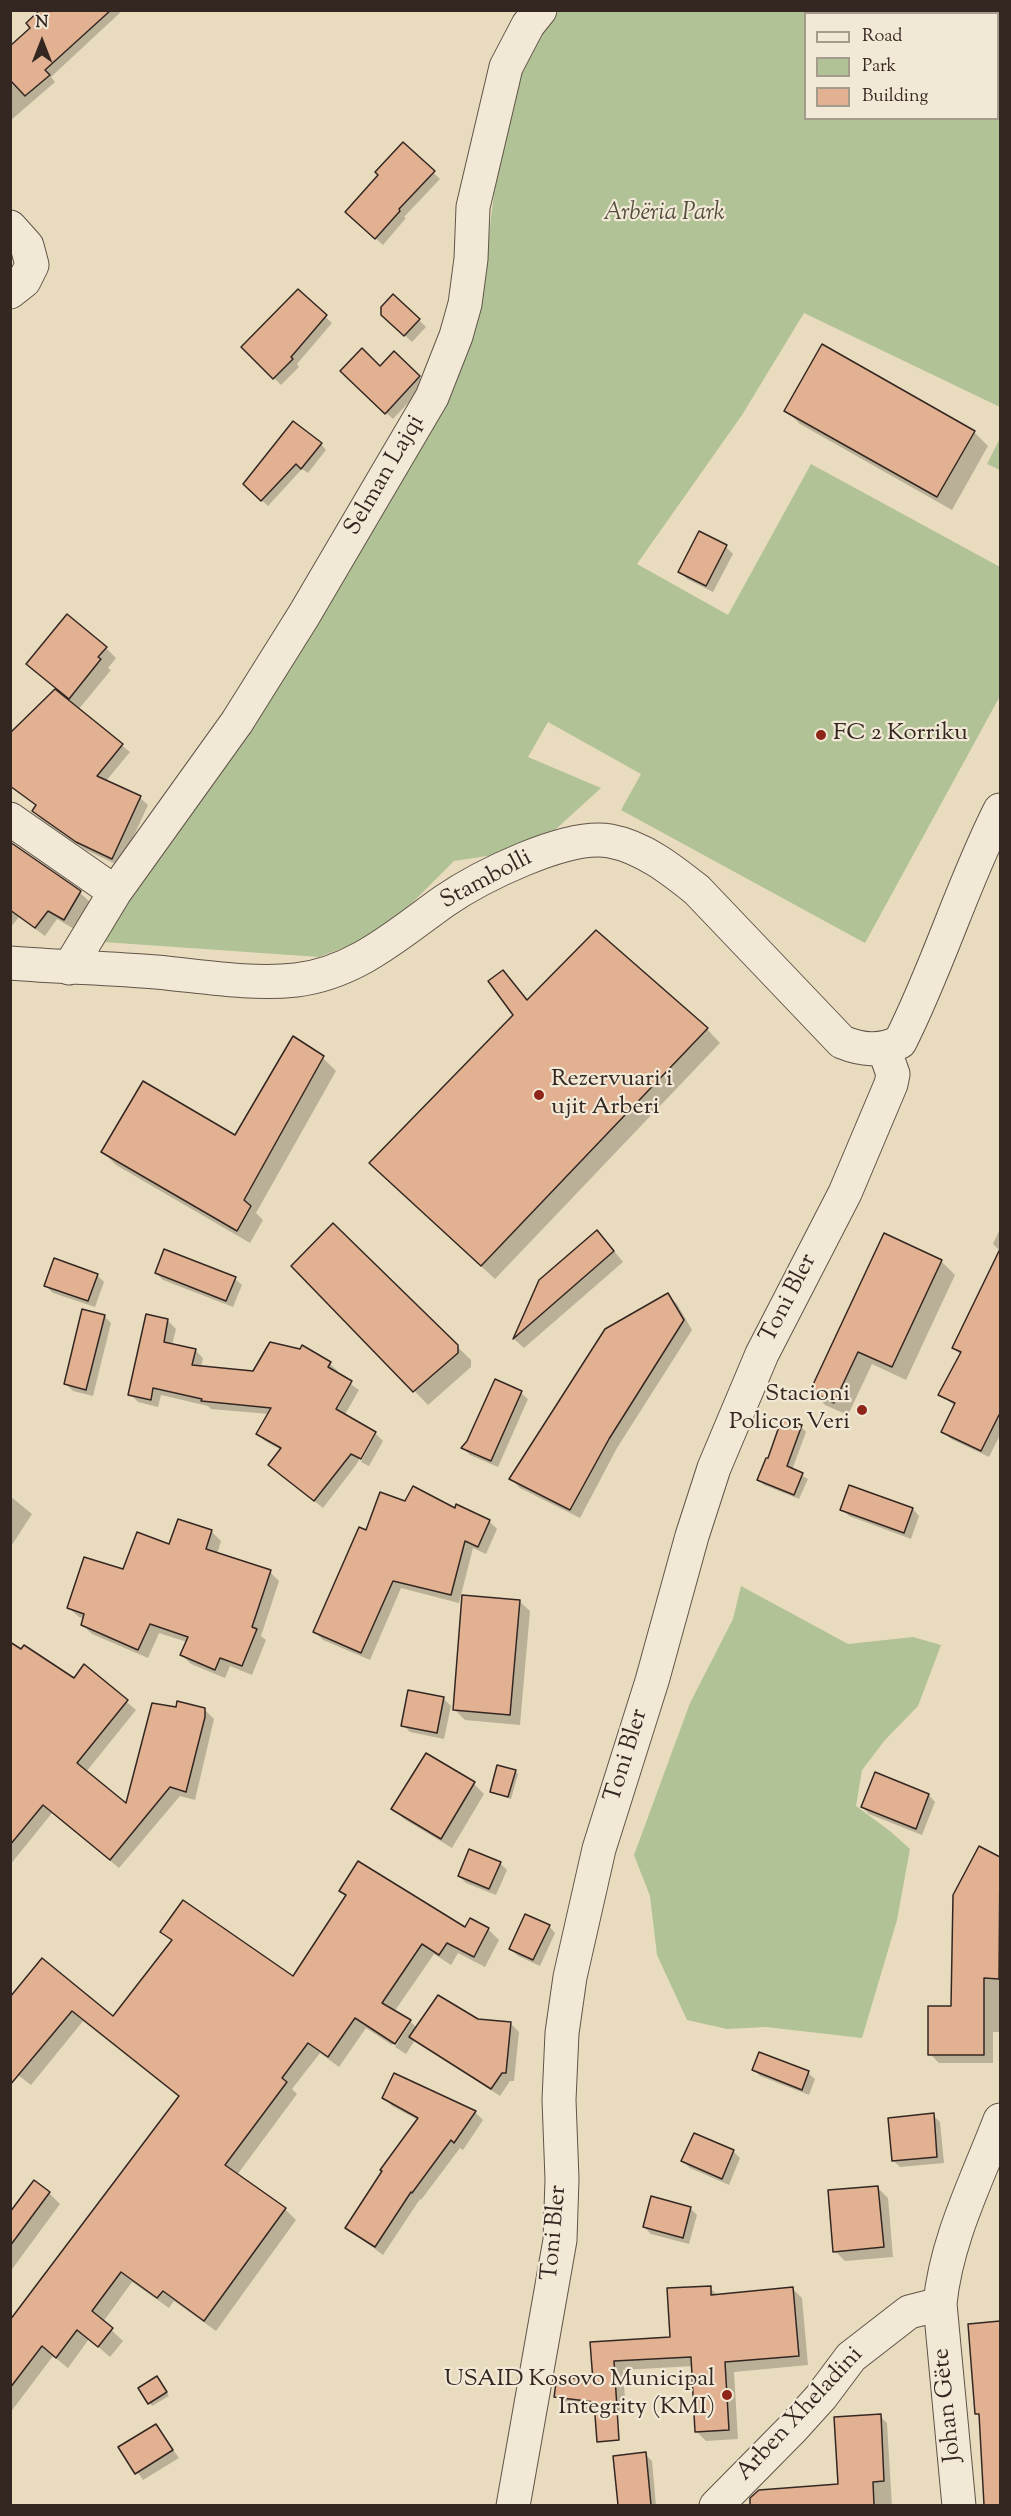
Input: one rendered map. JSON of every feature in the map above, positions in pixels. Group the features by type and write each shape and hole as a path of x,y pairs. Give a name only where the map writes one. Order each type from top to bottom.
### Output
{"street":[{"name":"Selman Lajqi","path":"69,968 115,892 237,722 304,615 432,397 456,336 465,304 471,259 473,207 506,67 528,25 540,10"},
{"path":"10,291 24,281 32,265 19,237"},
{"path":"892,1045 923,997 968,882 1000,810"},
{"path":"10,819 115,892"},
{"name":"Stambolli","path":"10,963 253,980 297,980 357,963 445,901 517,862 567,844 590,839 612,842 629,848 654,859 678,874 842,1042 864,1049 892,1045"},
{"name":"Toni Bler","path":"513,2505 560,2240 562,2179 559,2100 562,2033 570,1977 599,1849 714,1468 762,1354 845,1192 891,1084 892,1045"},
{"path":"940,2304 943,2275 952,2243 1000,2120"},
{"name":"Arben Xheladini","path":"716,2505 806,2413 851,2357 909,2312 940,2304"},
{"name":"Johan Gëte","path":"940,2304 959,2505"}],"green space":[{"name":"Arbëria Park","path":"559,11 1000,11 1000,407 804,313 742,415 637,564 728,615 811,464 1000,567 1000,696 865,943 621,810 641,774 548,722 528,757 601,788 534,849 454,861 382,933 319,957 103,942 482,292 499,153 527,52"},
{"path":"1000,438 1000,470 987,464"},
{"path":"741,1586 848,1644 913,1637 941,1645 918,1706 885,1740 862,1770 856,1806 910,1849 897,1920 862,2038 766,2027 727,2029 687,2020 657,1955 650,1896 634,1855 690,1703 733,1619"}],"building":[{"path":"40,10 111,10 45,70 50,75 25,96 10,80 10,46 30,28 26,23"},
{"path":"403,142 435,171 399,209 400,211 375,239 345,212 378,175 375,172"},
{"path":"298,289 327,315 291,357 293,359 273,379 241,347"},
{"path":"393,294 420,319 404,336 381,315 381,307"},
{"path":"822,344 975,431 937,497 784,411"},
{"path":"362,348 380,366 394,351 420,376 385,414 340,371"},
{"path":"293,421 322,443 301,469 296,464 261,501 243,484"},
{"path":"699,531 727,545 706,586 678,572"},
{"path":"67,614 107,647 98,657 101,659 69,699 26,664"},
{"path":"55,689 123,744 97,776 141,796 112,859 76,842 32,811 36,805 10,786 10,733"},
{"path":"10,842 81,891 64,920 48,911 35,928 10,910"},
{"name":"Rezervuari i ujit Arberi","path":"596,930 708,1028 481,1266 369,1163 513,1015 488,981 503,970 527,1000"},
{"path":"293,1036 324,1056 244,1200 251,1206 237,1231 101,1152 143,1081 235,1135"},
{"path":"333,1223 458,1345 458,1353 413,1392 291,1266"},
{"path":"597,1230 614,1251 513,1339 539,1280"},
{"path":"884,1233 942,1260 892,1367 858,1352 834,1403 810,1391"},
{"path":"164,1249 236,1277 226,1301 155,1273"},
{"path":"1000,1249 1000,1413 981,1451 941,1432 955,1403 938,1395 961,1352 952,1348"},
{"path":"54,1258 98,1274 88,1301 44,1286"},
{"path":"668,1293 684,1320 609,1439 570,1510 509,1479 605,1329"},
{"path":"82,1309 105,1315 86,1390 64,1384"},
{"path":"146,1314 168,1319 164,1342 196,1349 192,1365 253,1371 270,1342 300,1349 302,1345 331,1362 328,1367 352,1381 336,1409 376,1432 361,1459 351,1454 314,1501 268,1465 281,1448 256,1434 271,1408 201,1401 202,1399 153,1388 151,1400 128,1395"},
{"path":"495,1379 522,1391 491,1461 461,1448 467,1441"},
{"path":"782,1418 802,1425 787,1466 803,1473 794,1495 757,1480 768,1458"},
{"path":"849,1485 913,1508 904,1533 840,1510"},
{"path":"413,1486 455,1508 456,1504 490,1520 478,1547 465,1541 451,1595 393,1581 361,1653 313,1632 359,1527 366,1530 380,1492 405,1501"},
{"path":"178,1519 212,1530 206,1549 271,1570 252,1627 257,1629 242,1666 220,1658 215,1670 180,1655 188,1637 150,1624 138,1650 81,1625 84,1614 67,1608 84,1557 123,1569 137,1532 169,1544"},
{"path":"462,1595 520,1600 510,1715 453,1710"},
{"path":"10,1642 21,1649 24,1645 74,1678 84,1664 128,1700 77,1763 126,1803 152,1703 176,1707 177,1701 205,1708 205,1717 186,1792 170,1787 110,1860 43,1805 10,1845"},
{"path":"408,1690 444,1697 437,1733 401,1726"},
{"path":"426,1753 475,1782 441,1839 391,1809"},
{"path":"497,1765 516,1770 508,1797 490,1792"},
{"path":"875,1772 929,1794 916,1829 861,1807"},
{"path":"979,1846 1000,1857 999,1979 984,1978 984,2055 928,2055 928,2006 951,2006 953,1895"},
{"path":"469,1849 501,1862 489,1889 458,1876"},
{"path":"358,1861 465,1927 470,1918 489,1928 474,1957 447,1943 439,1955 422,1944 382,2003 411,2020 395,2044 355,2018 328,2057 308,2043 282,2078 287,2082 225,2165 286,2208 204,2321 163,2291 157,2298 121,2272 92,2311 113,2328 98,2347 77,2330 56,2358 42,2346 10,2388 10,2320 179,2096 72,2011 10,2085 10,1997 42,1958 113,2016 172,1940 160,1932 183,1900 293,1976 346,1895 339,1891"},
{"path":"525,1914 550,1925 533,1960 509,1949"},
{"path":"438,1995 478,2019 511,2022 506,2073 502,2073 491,2089 409,2037"},
{"path":"759,2052 809,2071 802,2090 752,2070"},
{"path":"394,2073 476,2111 454,2143 451,2140 411,2192 375,2247 345,2228 382,2171 380,2170 418,2118 382,2098"},
{"path":"934,2113 937,2157 892,2161 888,2118"},
{"path":"694,2133 734,2150 722,2179 681,2161"},
{"path":"34,2180 50,2192 10,2246 10,2212"},
{"path":"878,2186 884,2247 833,2252 828,2190"},
{"path":"651,2196 691,2207 683,2238 643,2227"},
{"path":"711,2286 711,2295 793,2287 799,2356 725,2362 729,2430 695,2432 691,2357 614,2361 619,2440 597,2442 594,2402 554,2397 557,2376 593,2381 590,2342 670,2337 667,2288"},
{"path":"1000,2321 1000,2505 984,2505 979,2414 975,2414 968,2324"},
{"path":"157,2376 167,2392 148,2404 138,2388"},
{"path":"881,2414 884,2481 873,2482 874,2505 750,2505 750,2498 759,2490 838,2484 834,2417"},
{"path":"156,2424 173,2450 135,2474 118,2447"},
{"path":"646,2452 651,2505 618,2505 613,2456"}],"place":[{"name":"FC 2 Korriku","path":"821,735"},
{"name":"Rezervuari i ujit Arberi","path":"539,1095"},
{"name":"Stacioni Policor Veri","path":"862,1410"},
{"name":"USAID Kosovo Municipal Integrity (KMI)","path":"727,2395"}]}
